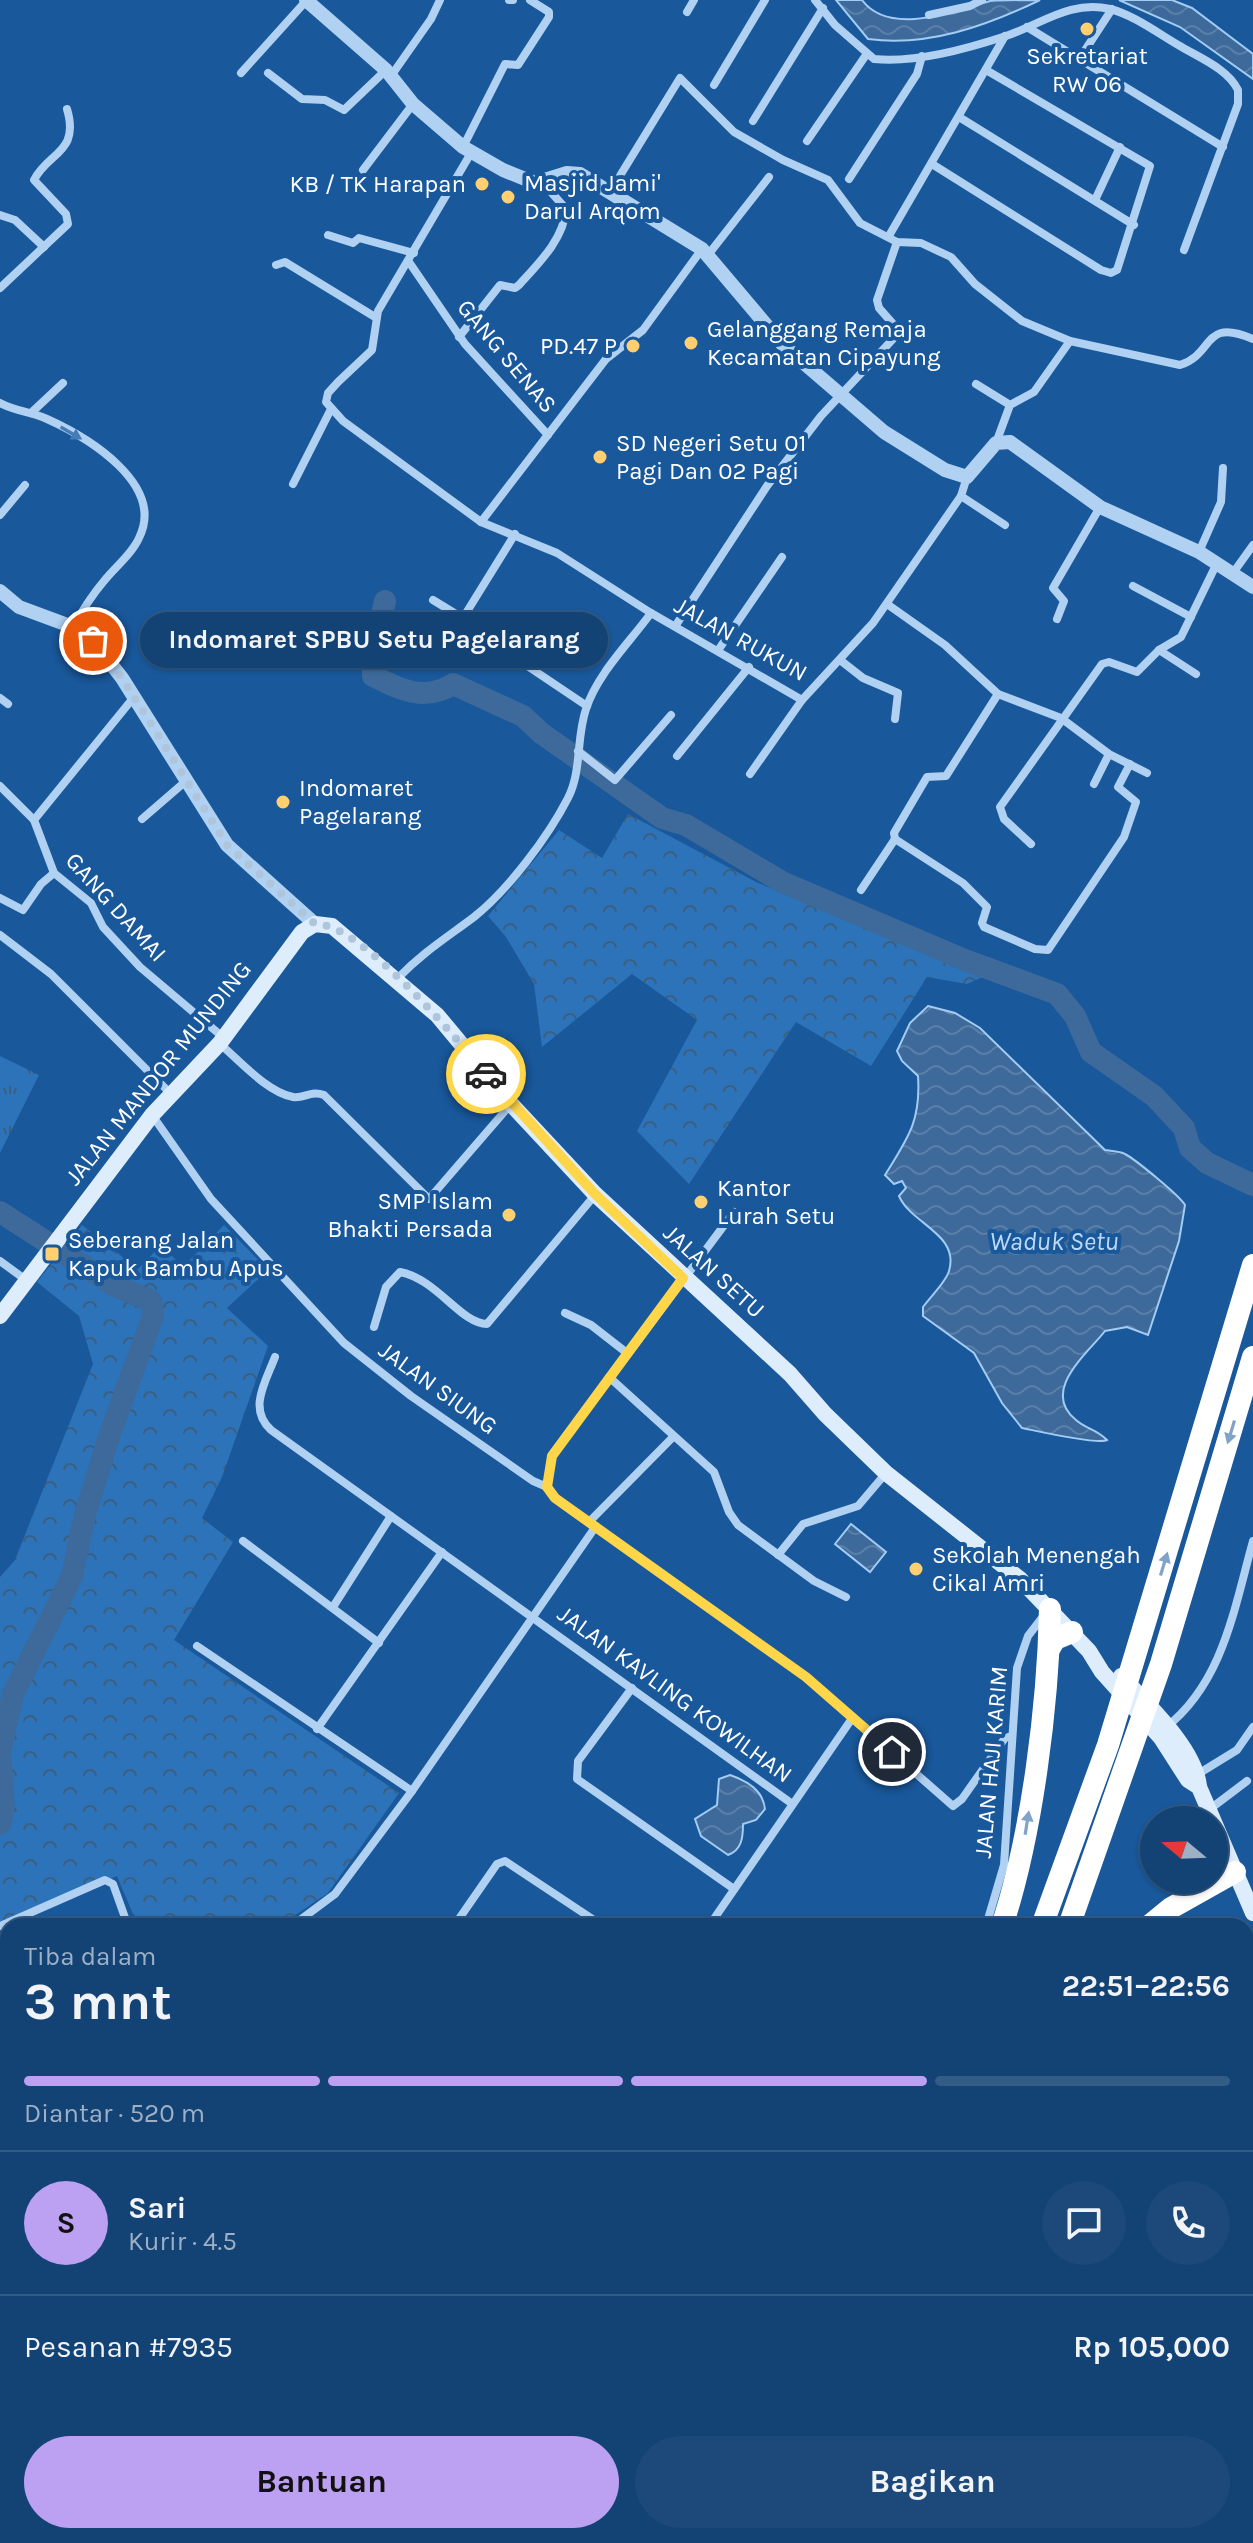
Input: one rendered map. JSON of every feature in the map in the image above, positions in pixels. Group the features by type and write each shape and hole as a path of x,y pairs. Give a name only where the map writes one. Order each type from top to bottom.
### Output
{"highway":[{"path":"1045,1918 1108,1745 1253,1265"},
{"path":"1072,1918 1161,1664 1253,1357"},
{"path":"1004,1918 1022,1855 1049,1649 1049,1609"},
{"path":"1049,1649 1055,1639 1072,1632"},
{"path":"1159,1918 1235,1872"}],"main road":[{"name":"JALAN SETU","path":"315,924 332,926 398,978 437,1015 511,1104 595,1194 790,1374 825,1414 886,1473 998,1559 1089,1651 1110,1664 1198,1781 1209,1806"},
{"name":"JALAN MANDOR MUNDING","path":"0,1316 152,1115 222,1040 302,932 315,924"},
{"name":"JALAN SETU","path":"1228,1854 1251,1902"}],"street":[{"path":"241,73 306,0 388,73 413,104 467,150 526,181 543,183 574,172 705,252 784,346 896,441 945,470 967,477 996,443 1010,405 1034,392 1070,341"},
{"path":"293,484 331,409 326,402 328,393 372,350 375,317 414,253 467,150 505,64 518,65 549,17 549,12 530,0"},
{"path":"687,12 694,0"},
{"path":"714,85 765,0"},
{"path":"815,0 866,55 884,60 922,56 1005,36 1078,6 1112,9 1222,71 1235,83 1238,104 1184,250"},
{"path":"929,15 970,6 982,0"},
{"path":"268,73 302,99 323,100 344,110 388,73 441,1"},
{"path":"753,121 823,8"},
{"path":"1080,58 1112,9"},
{"path":"1027,27 1223,147"},
{"path":"890,234 1005,36"},
{"path":"807,141 866,55"},
{"path":"849,179 917,74 922,56"},
{"path":"932,164 1101,270 1111,273 1117,270 1134,225 1150,166 986,70"},
{"path":"610,192 678,79 746,140 828,180 860,223 897,242 921,243 951,257 975,284 1036,329 1070,341 1180,365 1190,361 1204,343 1219,332 1231,331 1253,339"},
{"path":"363,170 413,104"},
{"path":"0,288 63,230 69,219 34,180 66,144 70,134 67,109"},
{"path":"959,117 1134,225"},
{"path":"1095,200 1120,147"},
{"path":"481,522 606,359 643,330 769,177"},
{"path":"459,337 500,285 515,288 535,268 559,231 566,209 543,183"},
{"path":"0,215 15,220 44,247"},
{"path":"328,235 353,243 359,238 414,253"},
{"path":"676,625 767,486 841,393 895,335 894,325 879,308 877,300 897,242"},
{"path":"276,265 281,261 294,267 375,317"},
{"name":"GANG SENAS","path":"409,262 459,337 548,435"},
{"path":"31,413 63,383"},
{"path":"976,384 1010,405"},
{"path":"0,403 31,413 78,435 136,483 142,500 145,521 138,541 104,580 73,627"},
{"name":"JALAN RUKUN","path":"331,409 449,501 481,522 557,553 651,613 719,649 802,700 887,604 961,496 967,477"},
{"path":"996,443 1006,440 1015,445 1100,507 1199,552 1253,587"},
{"path":"1199,552 1221,502 1223,468"},
{"path":"0,515 25,485"},
{"path":"961,496 1005,525"},
{"path":"1057,619 1064,601 1053,588 1100,507"},
{"path":"463,618 515,534"},
{"path":"1233,573 1253,545"},
{"path":"719,649 782,557"},
{"path":"1031,844 1004,819 1000,807 1061,718 1104,663 1137,672 1159,650 1177,642 1217,562"},
{"path":"1133,586 1191,617"},
{"path":"0,591 19,607 73,627 93,641 134,697 227,845 315,924"},
{"path":"433,600 500,641"},
{"path":"887,604 945,645 998,694 1061,718 1109,754 1147,773"},
{"name":"JALAN RUKUN","path":"398,978 429,947 495,897 558,814 577,774 587,706 651,613"},
{"path":"1159,650 1196,674"},
{"path":"840,660 863,678 898,693 895,719"},
{"path":"520,661 587,706"},
{"path":"677,756 749,667"},
{"path":"861,890 895,839 895,829 927,777 946,776 998,694"},
{"path":"34,820 134,697"},
{"path":"750,774 802,700"},
{"path":"578,753 615,780 671,715"},
{"path":"1094,784 1109,754"},
{"path":"895,839 963,883 987,907 982,923 984,927 1046,951 1126,833 1136,804 1118,787 1130,764"},
{"path":"142,819 186,781"},
{"name":"GANG DAMAI","path":"0,786 34,820 54,873 94,906 103,927 140,967 281,1093 295,1097 311,1092 324,1095 429,1199 511,1104"},
{"path":"0,898 25,910 41,884 54,873"},
{"path":"0,935 51,974 171,1094"},
{"name":"JALAN SIUNG","path":"152,1115 211,1199 344,1343 411,1396 533,1481 547,1487 555,1498 806,1677 954,1806 1000,1744 1012,1736"},
{"path":"374,1327 386,1287 400,1272 421,1278 473,1322 487,1324 595,1194"},
{"path":"547,1487 552,1456 734,1212"},
{"path":"0,1261 26,1280"},
{"path":"565,1313 591,1325 627,1353"},
{"name":"JALAN KAVLING KOWILHAN","path":"275,1357 258,1405 261,1420 791,1803"},
{"path":"609,1377 714,1472 733,1519 778,1555 846,1597"},
{"path":"303,1918 335,1894 535,1617 593,1524 673,1437"},
{"path":"778,1555 803,1524 858,1506 886,1473"},
{"path":"333,1607 391,1516"},
{"path":"243,1541 379,1643"},
{"path":"1162,1730 1198,1697 1213,1670 1253,1541"},
{"path":"317,1729 442,1552"},
{"name":"JALAN HAJI KARIM","path":"988,1918 1004,1865 1021,1652 1028,1636 1049,1609"},
{"path":"197,1646 412,1791"},
{"path":"632,1688 578,1761 577,1779 734,1889"},
{"path":"714,1918 853,1717"},
{"path":"1198,1781 1237,1750 1253,1727"},
{"path":"1214,1806 1247,1781"},
{"path":"460,1918 497,1864 505,1861 591,1918"},
{"path":"20,1918 110,1881 125,1918"}],"green space":[{"path":"628,814 756,882 983,977 967,984 927,977 871,1066 796,1022 689,1184 637,1131 697,1020 632,974 542,1047 534,984 506,937 488,916 559,830 602,858"},
{"path":"0,1056 39,1075 0,1153"},
{"path":"82,1225 138,1269 161,1245 183,1267 224,1225 268,1270 227,1308 268,1346 222,1477 202,1518 233,1542 174,1640 399,1793 328,1893 291,1918 135,1918 117,1876 21,1918 0,1918 0,1577 15,1560 93,1364 79,1316 37,1282"}],"water":[{"path":"836,0 862,0 874,11 905,19 941,15 990,1 1040,0 978,26 935,37 890,41 868,39"},
{"path":"1119,0 1172,0 1192,8 1253,54 1253,79 1180,27"},
{"name":"Waduk Setu","path":"928,1006 955,1013 980,1028 1105,1150 1120,1152 1130,1158 1185,1205 1179,1241 1148,1335 1127,1327 1105,1331 1078,1362 1065,1385 1063,1397 1066,1409 1076,1420 1107,1440 1080,1439 1022,1428 1002,1403 974,1353 923,1316 923,1307 947,1275 951,1258 941,1238 905,1206 899,1196 906,1188 902,1181 894,1184 885,1175 906,1139 917,1105 918,1076 902,1061 897,1051 910,1023"},
{"path":"851,1524 886,1552 870,1572 835,1544"},
{"path":"730,1775 753,1787 764,1802 765,1809 756,1820 743,1824 739,1846 728,1855 701,1836 695,1819 717,1805 719,1779"}],"waterway":[{"path":"385,601 373,653 373,676 413,692 433,692 453,684 523,716 541,733 662,818 686,825 782,882 965,960 1057,994 1075,1016 1091,1052 1154,1096 1184,1128 1190,1148 1207,1163 1253,1185"},
{"path":"0,1212 115,1286 151,1301 153,1316 85,1514 72,1576 13,1694 0,1752 4,1808 0,1824"}],"way so far":[{"path":"93,641 122,678 221,837 237,857 315,924 332,926 398,978 437,1015 486,1074"}],"place":[{"name":"Sekretariat RW 06","path":"1087,29"},
{"name":"KB / TK Harapan","path":"482,184"},
{"name":"Masjid Jami' Darul Arqom","path":"508,197"},
{"name":"Gelanggang Remaja Kecamatan Cipayung","path":"691,343"},
{"name":"PD.47 P","path":"633,346"},
{"name":"SD Negeri Setu 01 Pagi Dan 02 Pagi","path":"600,457"},
{"name":"Indomaret SPBU Setu Pagelarang","path":"93,641"},
{"name":"Indomaret Pagelarang","path":"283,802"},
{"name":"Kantor Lurah Setu","path":"701,1202"},
{"name":"SMP Islam Bhakti Persada","path":"509,1215"},
{"name":"Seberang Jalan Kapuk Bambu Apus","path":"52,1254"},
{"name":"Sekolah Menengah Cikal Amri","path":"916,1569"}],"route":[{"path":"486,1074 595,1194 683,1278 552,1456 547,1487 555,1498 806,1677 892,1752"}]}
